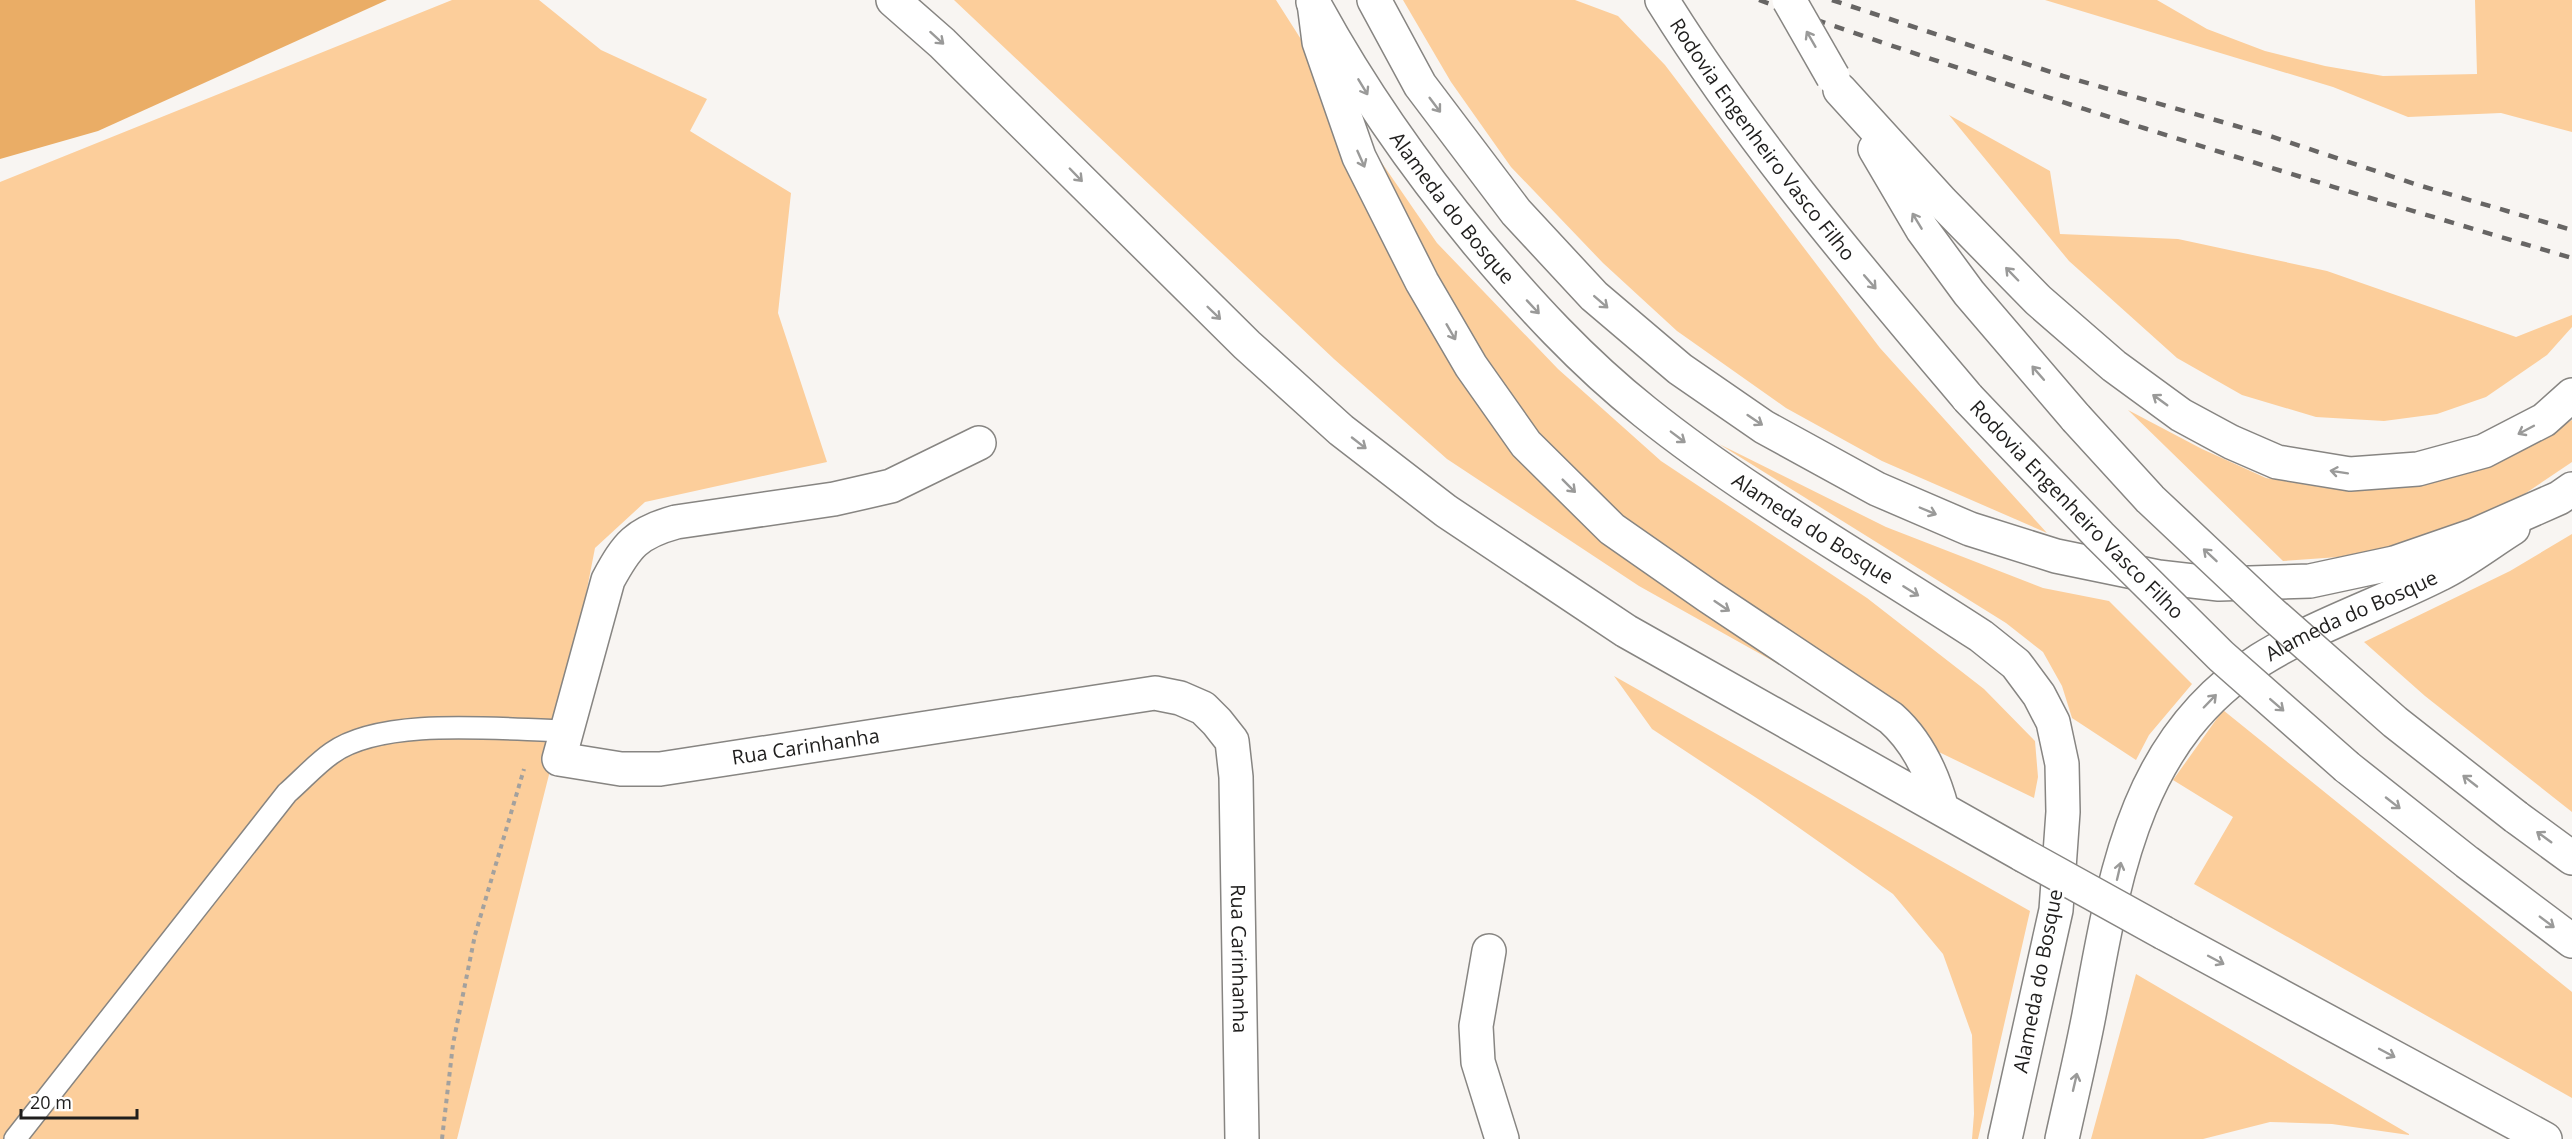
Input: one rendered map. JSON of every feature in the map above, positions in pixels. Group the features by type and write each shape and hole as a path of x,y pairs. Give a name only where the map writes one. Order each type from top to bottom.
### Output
{"main road":[{"path":"893,0 958,59 1143,245 1247,345 1341,430 1446,511 1626,631 2164,933 2545,1139"},
{"path":"1374,0 1427,94 1516,212 1594,296 1680,369 1764,427 1877,489 1970,529 2056,556 2158,576 2219,584 2310,581 2394,563 2475,535 2566,494"},
{"name":"Rodovia Engenheiro Vasco Filho","path":"1662,0 1694,52 1763,147 1846,254 1968,398 2092,528 2221,656 2347,766 2467,862 2572,941"},
{"path":"1789,0 1922,229 1969,293 2076,418 2150,499 2268,610 2395,722 2572,858"},
{"path":"1313,2 1319,42 1359,157 1422,282 1460,347 1526,444 1612,529 1891,718 1905,730 1934,780 1942,809"},
{"name":"Alameda do Bosque","path":"1313,2 1378,111 1431,186 1511,284 1571,347 1644,411 1741,484 1981,636 2016,664 2039,695 2053,722 2062,764 2063,812 2056,910 2005,1139"},
{"path":"1837,84 1942,202 2038,300 2114,366 2181,415 2231,442 2277,462 2350,474 2418,469 2484,452 2544,420 2572,395"},
{"name":"Rua Carinhanha","path":"979,443 891,486 834,499 676,522 652,529 633,542 608,580 551,731 559,759 621,769 660,769 1155,693 1180,698 1203,708 1232,741 1236,777 1242,1139"},
{"name":"Alameda do Bosque","path":"2062,1139 2123,855 2140,803 2161,760 2187,725 2213,697 2259,660 2442,573 2566,494"},
{"path":"1489,951 1476,1035 1478,1062 1502,1139"}],"lane":[{"path":"15,1139 287,793 332,752 374,734 417,729 551,731"}],"path":[{"path":"442,1139 453,1044 475,935 551,731"}],"shaded area":[{"path":"0,0 387,0 98,131 0,159"},
{"path":"452,0 539,0 601,50 707,99 690,131 791,193 778,313 827,462 645,502 595,548 557,743 457,1139 0,1139 0,182"},
{"path":"954,0 1276,0 1353,121 1437,243 1558,369 1661,461 1867,598 1984,689 2035,741 2038,777 2034,798 1914,740 1639,586 1447,459 1334,359"},
{"path":"1403,0 1575,0 1618,16 1665,65 1880,348 2047,533 1882,461 1786,408 1677,331 1603,263 1511,167 1451,82"},
{"path":"2045,0 2157,0 2207,29 2265,51 2325,66 2383,76 2477,74 2475,0 2572,0 2572,132 2501,113 2408,117 2333,87"},
{"path":"1949,115 2050,171 2060,234 2178,239 2327,271 2516,337 2572,315 2572,327 2547,355 2486,397 2437,414 2384,421 2316,417 2242,395 2177,358 2069,261"},
{"path":"2128,410 2202,449 2266,478 2327,488 2391,487 2518,452 2572,420 2572,462 2517,499 2451,527 2398,545 2339,557 2283,561"},
{"path":"1719,444 1886,527 2043,588 2109,601 2192,684 2149,735 2136,760 2072,718 2062,686 2043,652 2006,623"},
{"path":"2572,534 2572,812 2425,696 2364,642 2510,571"},
{"path":"1614,676 2030,911 1978,1139 1972,1139 1974,1114 1972,1035 1943,954 1893,894 1758,799 1652,729"},
{"path":"2223,710 2572,992 2572,1098 2194,884 2233,817 2173,780"},
{"path":"2136,974 2409,1135 2332,1124 2270,1122 2203,1139 2091,1139"}],"railway":[{"path":"1759,0 1961,69 2164,134 2572,258"},
{"path":"1832,0 2063,76 2264,134 2418,185 2572,230"}]}
